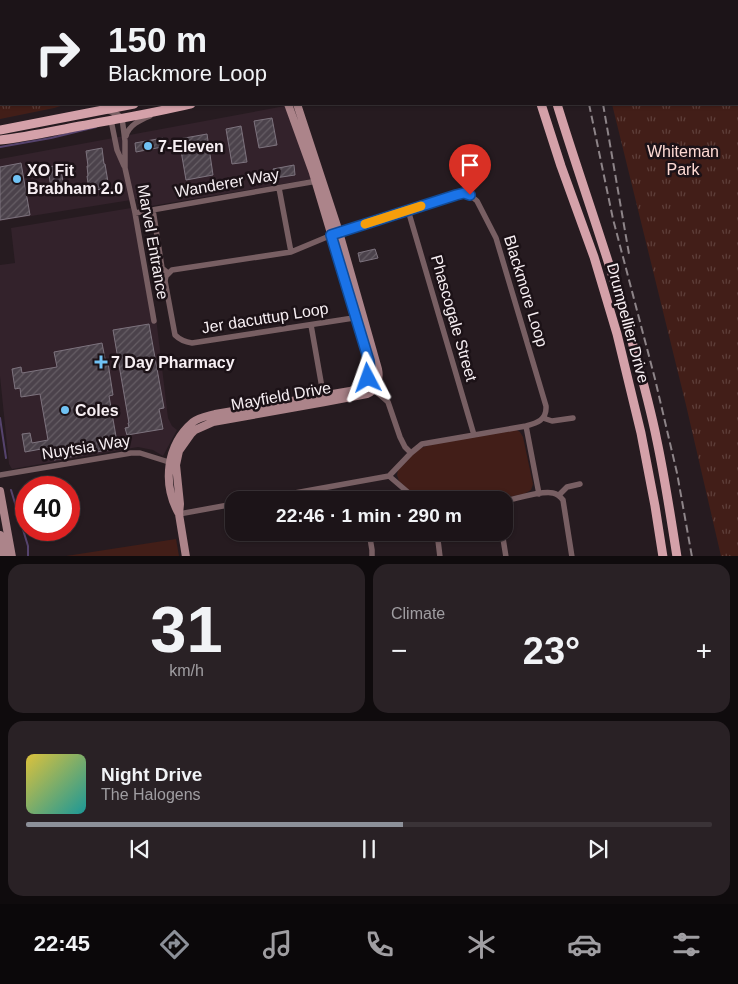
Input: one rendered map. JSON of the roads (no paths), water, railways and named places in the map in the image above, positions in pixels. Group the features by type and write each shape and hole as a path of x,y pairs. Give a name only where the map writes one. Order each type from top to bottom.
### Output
{"main road":[{"path":"0,130 129,105"},
{"path":"0,140 42,134 117,117 186,105"},
{"name":"Drumpellier Drive","path":"541,105 594,257 617,334 642,433 663,556"},
{"name":"Drumpellier Drive","path":"557,105 642,378 660,454 677,556"}],"street":[{"path":"98,111 111,112 117,117 133,105"},
{"path":"288,105 319,181"},
{"path":"298,105 359,317 370,371 365,382 388,402 400,437 405,447 411,453"},
{"path":"125,141 127,131 132,126 147,117 168,109"},
{"name":"Marvel Entrance","path":"117,117 125,141 125,168"},
{"name":"Marvel Entrance","path":"117,117 117,150 125,168 135,213 154,321"},
{"name":"Wanderer Way","path":"135,213 319,181"},
{"path":"279,188 291,252"},
{"name":"Blackmore Loop","path":"335,234 464,193 477,200 496,238 546,406 543,418"},
{"path":"153,210 162,268 168,273 172,270 291,252 335,234"},
{"name":"Phascogale Street","path":"408,210 474,435"},
{"name":"Jer dacuttup Loop","path":"168,273 165,281 174,335 185,342 192,343 359,317"},
{"path":"359,317 379,372 378,382 373,389"},
{"path":"310,325 324,399"},
{"name":"Mayfield Drive","path":"186,556 173,464 179,451 195,430 212,422 324,399 356,389 365,382"},
{"name":"Mayfield Drive","path":"324,399 358,396 371,392 373,389"},
{"path":"306,491 389,476 422,444 526,426 543,418 552,421 573,418"},
{"path":"526,426 539,494"},
{"name":"Nuytsia Way","path":"0,475 131,453 140,453 173,464"},
{"path":"389,476 406,491"},
{"path":"559,495 567,487 580,484"},
{"path":"0,491 12,556"},
{"path":"513,499 551,492 559,495 563,500 572,556"},
{"path":"179,514 225,506"},
{"path":"0,535 4,556"},
{"path":"370,541 372,556"},
{"path":"438,541 440,556"},
{"path":"504,541 506,556"}],"waterway":[{"path":"0,147 51,138 96,127"},
{"path":"0,418 6,458"},
{"path":"11,490 28,546 28,556"}],"railway":[{"path":"589,105 613,219 655,379 677,473 692,556"},
{"path":"603,105 629,254"}],"place":[{"name":"7-Eleven","path":"148,146"},
{"name":"XO Fit Brabham 2.0","path":"17,179"},
{"name":"7 Day Pharmacy","path":"101,362"},
{"name":"Coles","path":"65,410"}],"park label":[{"name":"Whiteman Park","path":"683,160"}]}
